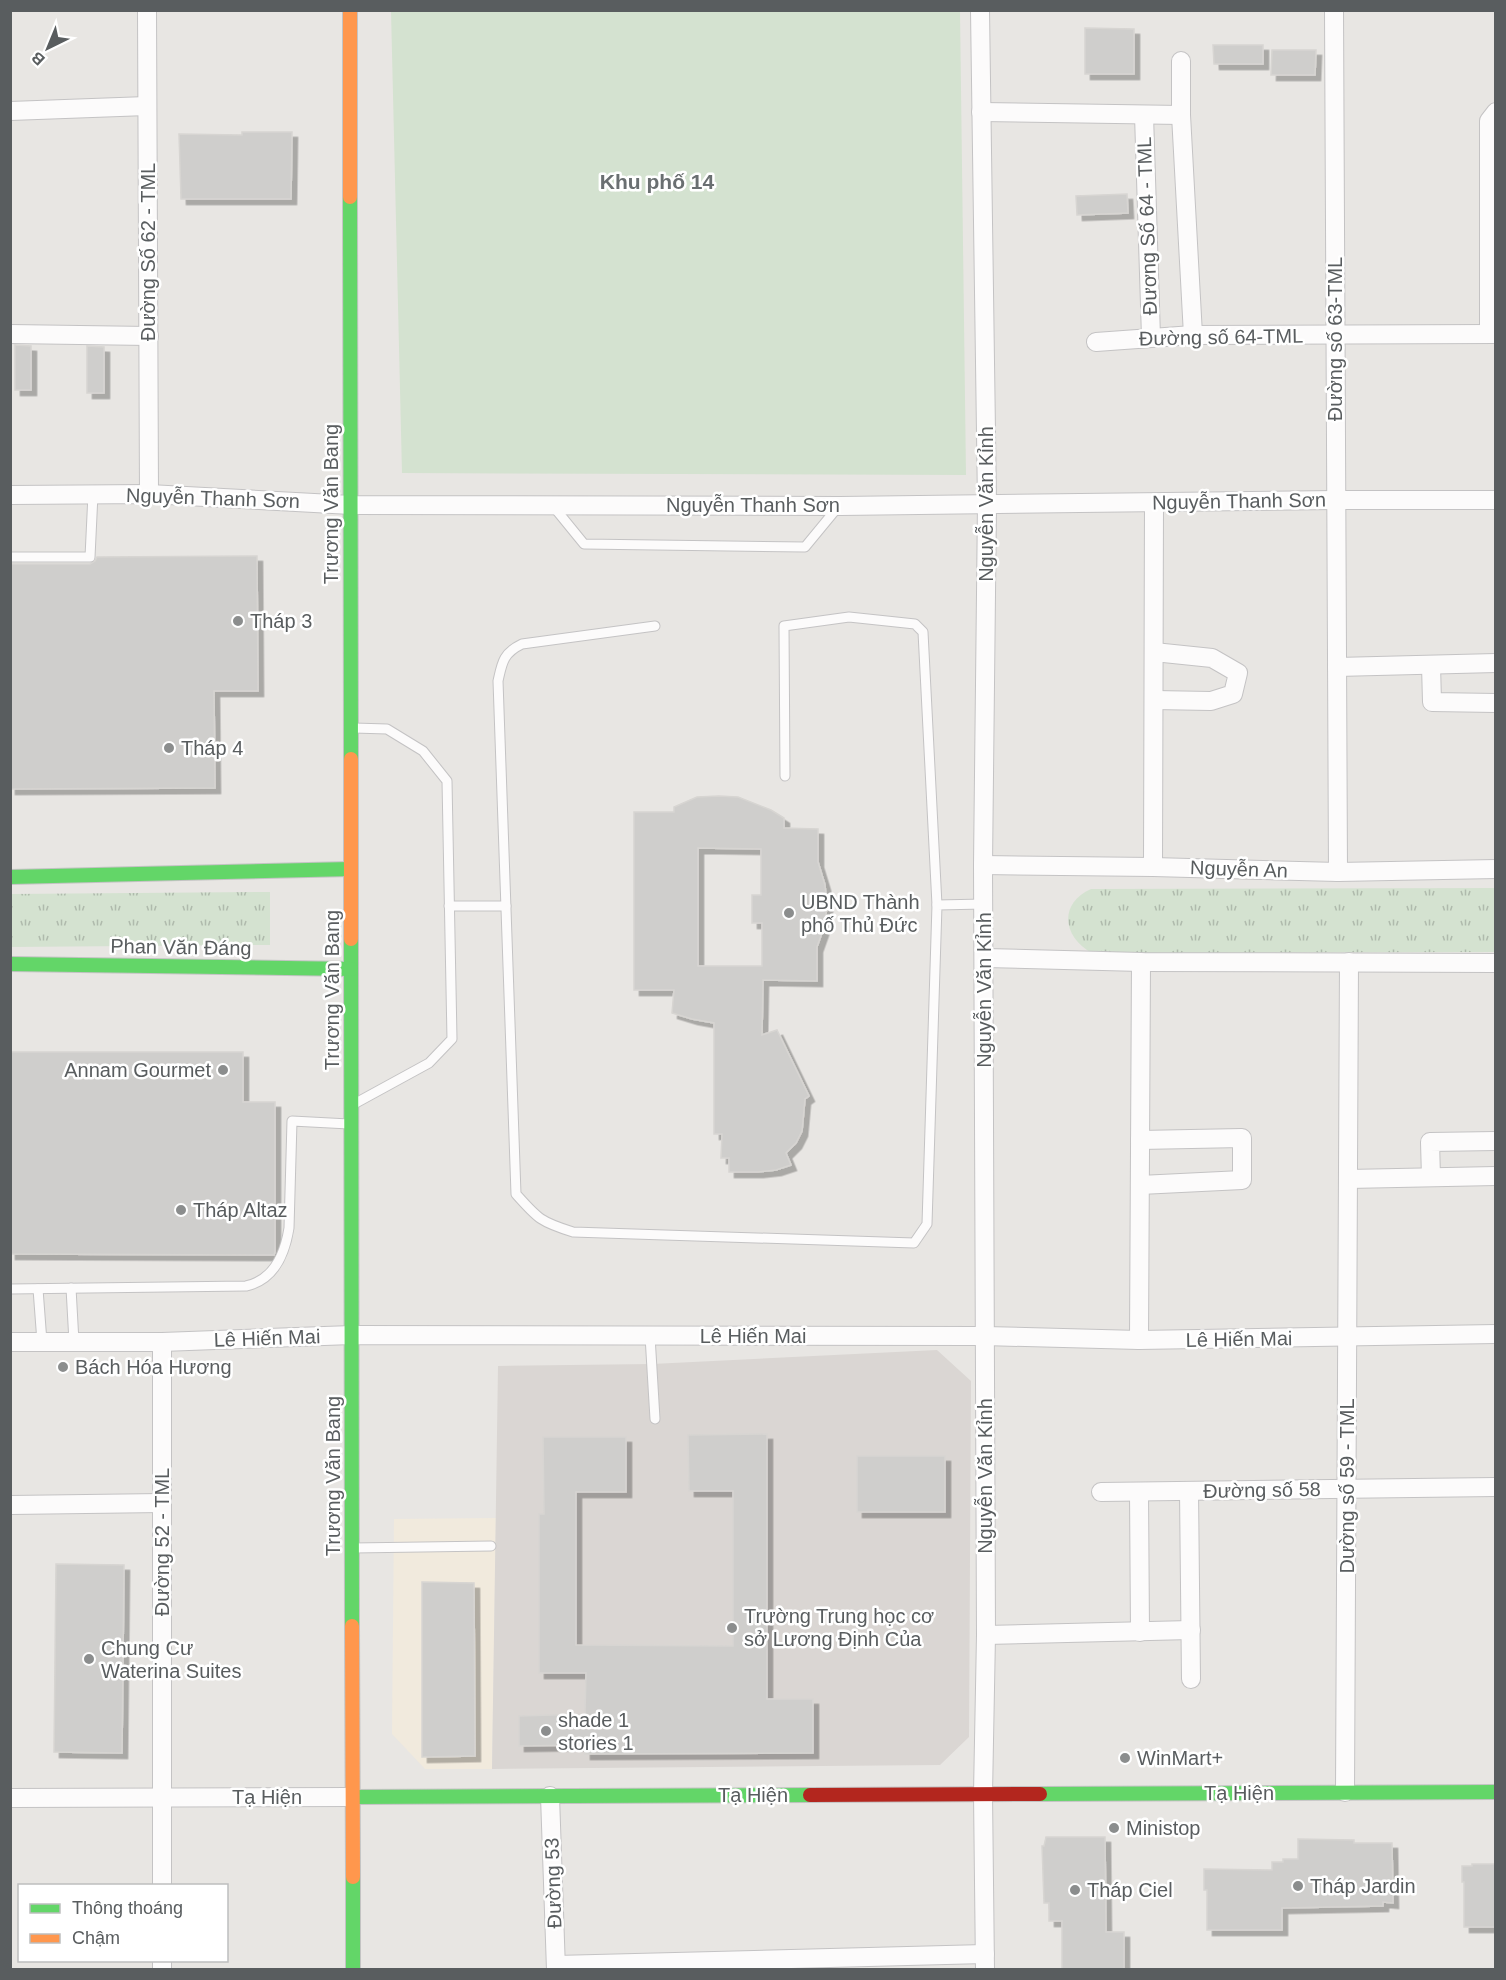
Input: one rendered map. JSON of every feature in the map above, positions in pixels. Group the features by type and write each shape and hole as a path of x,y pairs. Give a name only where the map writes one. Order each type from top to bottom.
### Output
{"street":[{"name":"Đường Số 62 - TML","path":"147,10 149,494"},
{"name":"Trương Văn Bang","path":"350,10 353,1970"},
{"name":"Nguyễn Văn Kỉnh","path":"980,10 987,503 983,865 985,958 986,1635 983,1794 985,1962"},
{"name":"Đường số 63-TML","path":"1334,10 1338,872"},
{"name":"Đương Số 64 - TML","path":"1181,61 1181,115 1193,335"},
{"path":"10,111 147,106"},
{"name":"Đương Số 64 - TML","path":"981,112 1181,115"},
{"name":"Đường số 64-TML","path":"1096,342 1193,335 1492,334 1489,121 1496,112"},
{"name":"Đương Số 64 - TML","path":"1144,115 1151,337"},
{"path":"10,334 149,336"},
{"name":"Nguyễn Thanh Sơn","path":"10,495 149,494 351,504 840,506 1496,500"},
{"path":"1153,867 1154,502"},
{"path":"1154,652 1212,658 1238,673 1233,693 1211,701 1154,700"},
{"path":"1337,667 1496,663"},
{"path":"1431,664 1432,702 1496,703"},
{"name":"Nguyễn An","path":"983,865 1338,872 1496,869"},
{"path":"10,877 351,869"},
{"path":"985,958 1141,962 1496,963"},
{"path":"1139,1340 1141,962"},
{"name":"Dường số 59 - TML","path":"1345,1792 1349,963"},
{"name":"Phan Văn Đáng","path":"10,964 351,969"},
{"path":"1140,1140 1242,1138 1242,1180 1140,1185"},
{"path":"1431,1178 1430,1142 1496,1141"},
{"path":"1348,1179 1496,1176"},
{"name":"Lê Hiến Mai","path":"10,1342 162,1342 352,1335 984,1336 1139,1340 1496,1334"},
{"name":"Đường 52 - TML","path":"162,1342 162,1884"},
{"name":"Đường số 58","path":"1101,1492 1496,1487"},
{"path":"1189,1491 1191,1679"},
{"path":"1139,1492 1140,1632"},
{"path":"10,1505 162,1503"},
{"path":"986,1635 1191,1630"},
{"name":"Tạ Hiện","path":"10,1798 1496,1792"},
{"name":"Đường 53","path":"550,1796 556,1967"},
{"path":"556,1967 985,1962"}],"lane":[{"path":"10,557 90,557 93,494"},
{"path":"552,505 584,544 805,547 840,506"},
{"path":"655,626 522,644 513,648 502,660 498,681 516,1194 546,1224 573,1232 914,1242 927,1224 937,905 923,632 915,624 849,617 784,626 785,776"},
{"path":"351,728 387,729 423,751 447,781 452,1039 429,1063 352,1105"},
{"path":"937,905 984,904"},
{"path":"449,906 506,906"},
{"path":"10,1289 257,1284 277,1264 286,1244 289,1228 292,1121 352,1124"},
{"path":"71,1288 74,1342"},
{"path":"38,1289 42,1342"},
{"path":"650,1336 656,1419"},
{"path":"352,1548 491,1546"}],"shaded area":[{"name":"Trường Trung học cơ sở Lương Định Của","path":"937,1350 971,1381 969,1737 940,1765 492,1769 498,1366 652,1364"},
{"path":"496,1518 492,1769 425,1769 392,1734 394,1519"}],"green space":[{"path":"391,11 960,11 966,475 402,473"},
{"path":"1495,888 1495,952 1092,953 1075,938 1068,921 1073,903 1080,895 1091,889"},
{"path":"270,892 270,945 11,947 11,894"}],"building":[{"path":"1085,28 1134,29 1134,74 1085,74"},
{"path":"1213,45 1263,45 1263,64 1214,64"},
{"path":"1272,50 1316,50 1315,75 1271,75"},
{"path":"242,132 292,132 291,199 181,199 179,134 242,135"},
{"path":"1127,194 1128,213 1077,215 1076,196"},
{"path":"15,345 31,346 31,390 15,390"},
{"path":"87,346 104,347 104,393 87,393"},
{"path":"257,556 258,691 214,691 215,788 10,789 10,564 90,564 97,557"},
{"name":"UBND Thành phố Thủ Đức","path":"697,797 738,797 771,810 784,818 784,828 818,829 818,862 825,885 827,908 817,947 817,981 763,980 762,1035 777,1030 809,1096 805,1099 802,1131 796,1143 786,1153 791,1165 776,1170 729,1172 729,1158 721,1158 722,1134 714,1134 714,1023 672,1013 674,990 634,990 634,812 674,812 674,807","holes":["698,848 761,849 761,895 752,895 752,923 762,923 762,966 698,966"]},
{"path":"10,1052 243,1052 243,1102 275,1102 274,1255 10,1254"},
{"path":"767,1434 767,1699 813,1699 813,1753 585,1754 585,1745 519,1746 519,1716 585,1714 586,1673 539,1673 539,1514 544,1514 543,1437 626,1437 626,1492 576,1492 576,1645 733,1646 733,1491 689,1491 688,1435"},
{"path":"857,1456 945,1456 945,1512 857,1512"},
{"name":"Chung Cư Waterina Suites","path":"56,1564 124,1565 122,1753 54,1752"},
{"path":"422,1582 474,1583 475,1756 422,1757"},
{"name":"Tháp Ciel","path":"1046,1837 1105,1837 1106,1932 1124,1932 1124,1970 1062,1970 1062,1921 1049,1921 1049,1903 1044,1903 1042,1846 1044,1846"},
{"name":"Tháp Jardin","path":"1298,1839 1392,1843 1393,1903 1383,1902 1383,1906 1282,1908 1282,1930 1207,1930 1207,1890 1204,1890 1204,1869 1272,1870 1272,1862 1298,1859"},
{"path":"1472,1864 1496,1864 1496,1927 1464,1927 1462,1866 1472,1866"}],"traffic: fast":[{"path":"350,197 351,759"},
{"path":"10,877 351,869"},
{"path":"351,939 352,1626"},
{"path":"10,964 351,969"},
{"path":"1040,1794 1496,1792"},
{"path":"353,1797 810,1795"},
{"path":"353,1877 353,1970"}],"traffic: slow":[{"path":"350,10 350,197"},
{"path":"351,759 351,939"},
{"path":"352,1626 353,1877"}],"traffic: jam":[{"path":"810,1795 1040,1794"}],"place":[{"name":"Tháp 3","path":"238,621"},
{"name":"Tháp 4","path":"169,748"},
{"name":"UBND Thành phố Thủ Đức","path":"789,913"},
{"name":"Annam Gourmet","path":"223,1070"},
{"name":"Tháp Altaz","path":"181,1210"},
{"name":"Bách Hóa Hương","path":"63,1367"},
{"name":"Trường Trung học cơ sở Lương Định Của","path":"732,1628"},
{"name":"Chung Cư Waterina Suites","path":"89,1659"},
{"name":"shade 1 stories 1","path":"546,1731"},
{"name":"WinMart+","path":"1125,1758"},
{"name":"Ministop","path":"1114,1828"},
{"name":"Tháp Jardin","path":"1298,1886"},
{"name":"Tháp Ciel","path":"1075,1890"}],"district":[{"name":"Khu phố 14","path":"657,182"}]}
